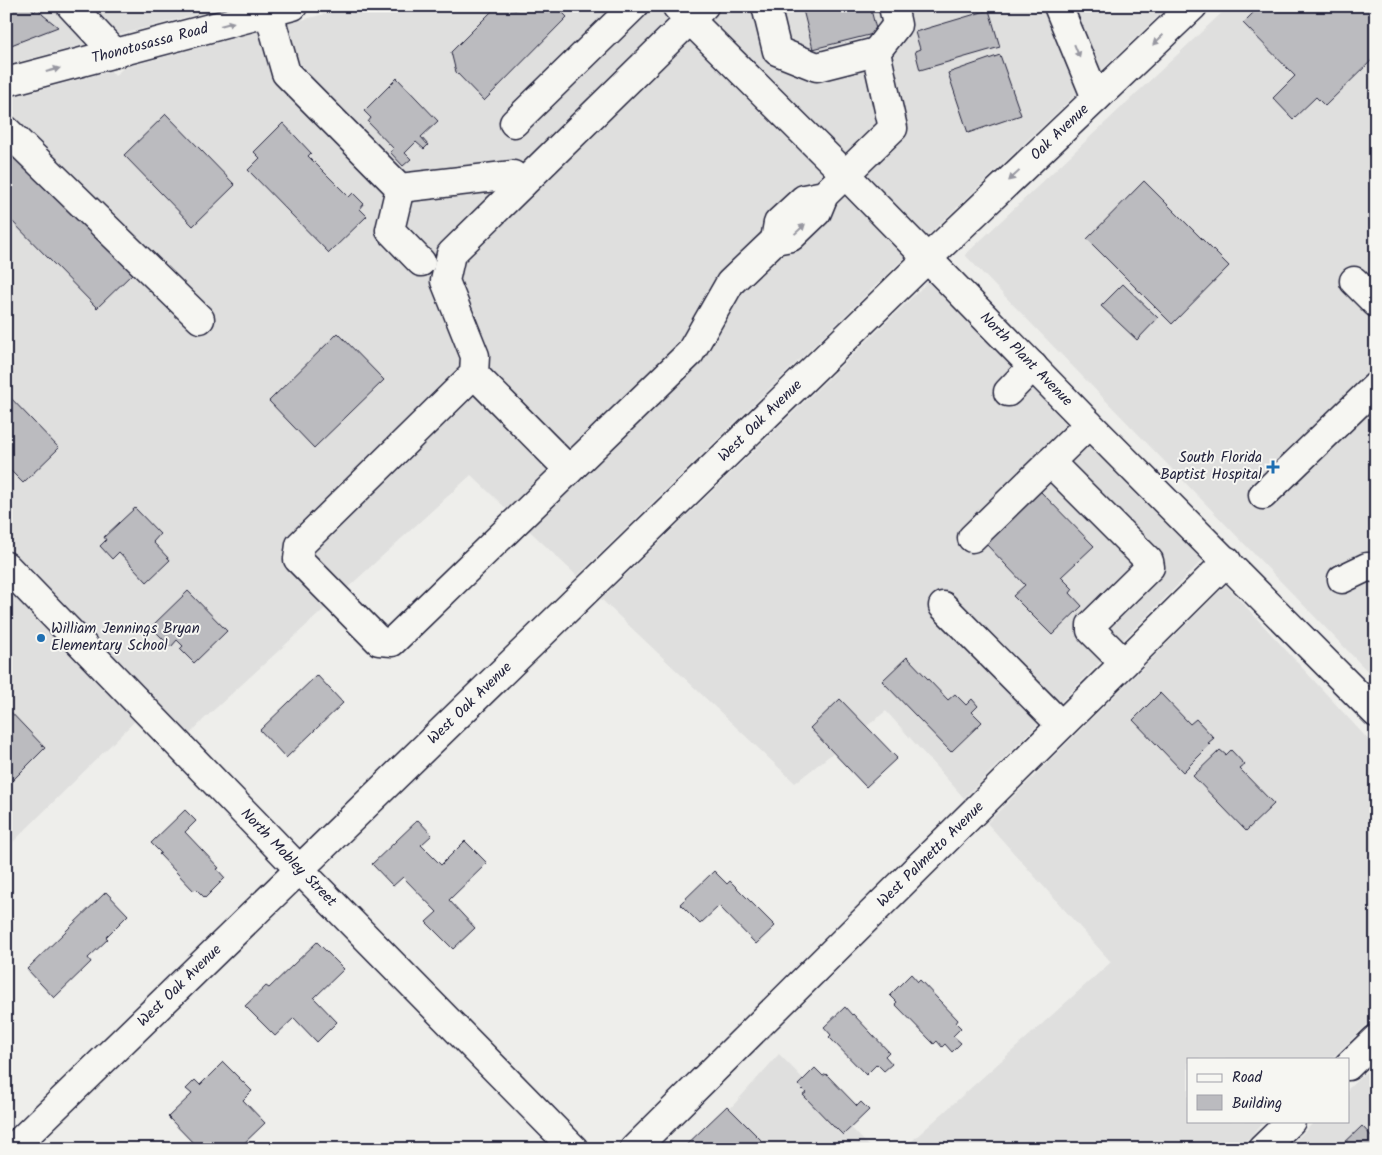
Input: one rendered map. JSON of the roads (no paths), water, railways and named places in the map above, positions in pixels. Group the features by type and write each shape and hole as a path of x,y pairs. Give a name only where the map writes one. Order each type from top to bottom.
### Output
{"street":[{"path":"71,6 115,53"},
{"path":"514,123 634,6"},
{"path":"766,6 776,51 817,67 876,52 897,25 893,6"},
{"path":"1058,6 1096,98"},
{"name":"Oak Avenue","path":"928,258 1193,6"},
{"path":"281,10 286,73 400,188"},
{"name":"Thonotosassa Road","path":"6,82 281,10"},
{"path":"690,11 522,184 450,254 445,280 475,356 474,374 300,545 298,560 379,641 392,642 690,353 730,283 775,240 778,223 804,199 824,195 893,128 876,52"},
{"name":"North Plant Avenue","path":"690,11 845,174 1089,424 1376,713"},
{"path":"6,130 200,319"},
{"path":"400,188 513,175 522,184"},
{"path":"400,188 390,230 421,262"},
{"name":"West Oak Avenue","path":"12,1149 928,258"},
{"path":"1354,281 1376,303"},
{"path":"1008,392 1033,366"},
{"path":"474,374 569,470"},
{"path":"1263,495 1376,386"},
{"path":"972,538 1089,424"},
{"path":"1050,462 1149,561 1150,567 1091,625 1091,630 1124,663"},
{"name":"West Palmetto Avenue","path":"634,1149 1226,561"},
{"name":"North Mobley Street","path":"6,566 299,869 574,1149"},
{"path":"1342,579 1367,567 1376,568"},
{"path":"943,606 1062,725"},
{"path":"1350,1064 1376,1039"},
{"path":"1262,1149 1290,1122"}],"place":[{"name":"South Florida Baptist Hospital","path":"1273,467"},
{"name":"William Jennings Bryan Elementary School","path":"41,638"}]}
